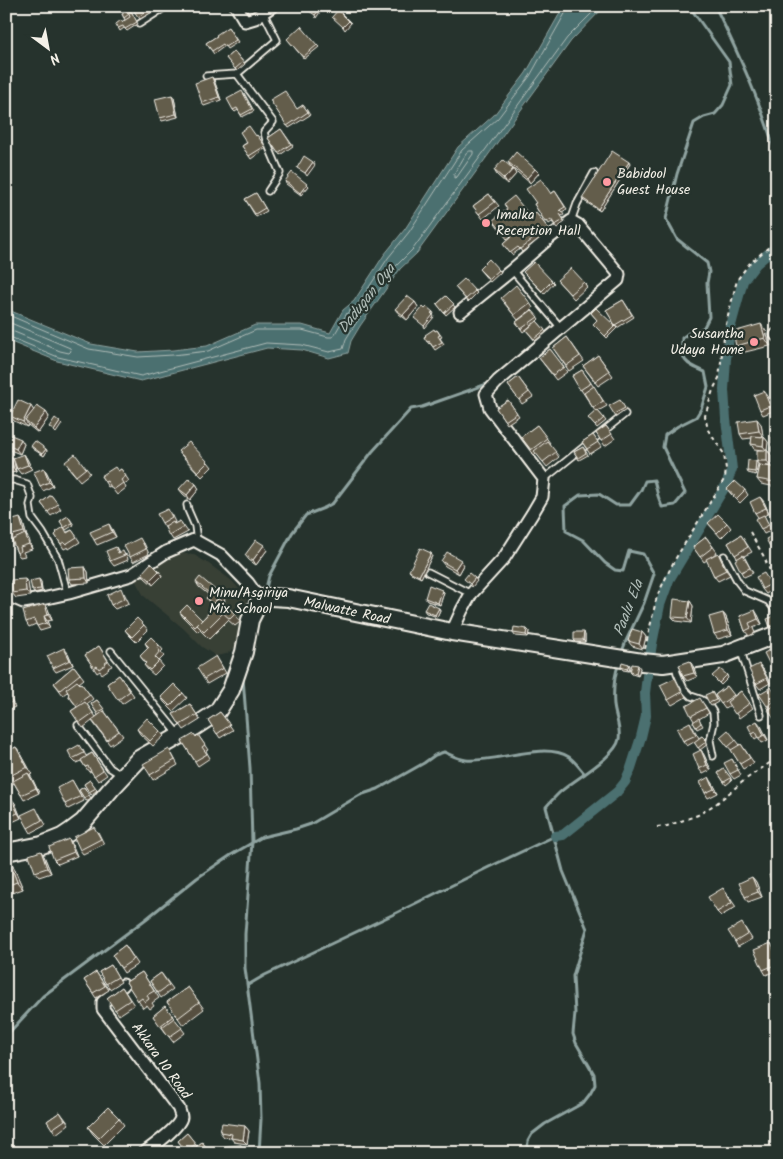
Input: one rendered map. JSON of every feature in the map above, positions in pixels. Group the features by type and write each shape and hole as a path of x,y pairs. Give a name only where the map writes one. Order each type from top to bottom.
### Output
{"street":[{"path":"236,6 245,21 255,18 268,9"},
{"path":"452,632 472,594 504,558 542,497 544,479 490,408 486,394 498,380 618,280 619,274 578,225 571,221 460,312"},
{"path":"6,587 14,598 23,602 69,593 131,575 166,552 194,540 221,555 248,583 260,600 250,620 244,652 232,690 217,712 139,759 83,822 62,837 42,845 6,852"},
{"name":"Malwatte Road","path":"260,600 271,596 288,598 452,632 663,664 723,656 777,634"},
{"name":"Akkara 10 Road","path":"123,985 103,1002 103,1009 179,1109 181,1117 172,1130 144,1153"}],"lane":[{"path":"139,24 167,6"},
{"path":"206,76 237,74 277,40 268,9"},
{"path":"237,74 273,122 264,132 280,173 268,191"},
{"path":"571,221 577,204 594,173"},
{"path":"512,270 561,328"},
{"path":"544,479 625,414"},
{"path":"6,480 28,484 32,498 30,505 32,518 58,559 69,593"},
{"path":"188,504 188,510 195,526 197,541"},
{"path":"724,556 745,591 768,601 777,615"},
{"path":"428,572 472,594"},
{"path":"740,649 760,715"},
{"path":"111,652 180,736"},
{"path":"674,662 684,688 691,696 707,703 713,712 714,724 710,741 713,756"},
{"path":"78,725 110,768 123,776"}],"path":[{"path":"642,662 658,596 674,562 725,478 724,454 708,430 705,416 719,378 725,328 737,280 749,264 777,240"},
{"path":"750,532 777,586"},
{"path":"657,827 667,826 698,815 777,758"}],"shaded area":[{"name":"Minu/Asgiriya Mix School","path":"179,553 194,555 209,564 232,581 245,596 249,607 238,645 226,654 216,656 202,647 183,628 144,596 136,582 137,577 165,559"}],"water":[{"name":"Dadugan Oya","path":"564,6 605,6 571,41 417,253 400,269 360,326 351,341 348,353 329,358 302,350 267,348 141,381 57,361 6,340 6,309 91,344 138,352 207,346 255,325 302,325 330,333 343,310 354,301 384,255 405,229 458,147 494,115 526,73"}],"building":[{"path":"131,6 151,6 152,8 138,17"},
{"path":"308,6 314,6 319,10 315,15 306,9"},
{"path":"129,10 137,22 125,29 123,26 118,28 116,24 130,17 129,14 124,18 122,14"},
{"path":"338,10 349,21 343,27 332,17"},
{"path":"301,26 317,45 303,57 287,39"},
{"path":"228,27 236,40 225,47 223,44 212,51 206,43"},
{"path":"234,51 243,62 235,69 226,58"},
{"path":"212,77 219,97 202,103 195,83"},
{"path":"242,91 252,109 241,115 237,108 233,110 227,99"},
{"path":"285,91 297,109 303,105 308,112 287,126 270,100"},
{"path":"172,95 176,114 160,118 155,99"},
{"path":"249,126 265,146 249,156 242,146 247,143 240,132"},
{"path":"281,129 291,144 278,153 268,138"},
{"name":"Babidool Guest House","path":"612,151 629,162 598,209 582,198"},
{"path":"516,152 535,169 527,178 508,162"},
{"path":"304,156 313,162 305,173 297,168"},
{"path":"503,160 513,169 504,179 494,170"},
{"path":"292,172 307,184 300,193 285,181"},
{"path":"541,179 551,194 555,191 565,207 560,210 564,220 555,225 551,219 547,222 544,220 534,204 536,203 526,189"},
{"path":"256,193 265,208 255,214 245,199"},
{"path":"489,194 495,202 479,214 473,206"},
{"path":"514,196 531,217 536,213 548,228 520,249 518,247 510,253 503,244 511,237 509,234 505,236 493,220 507,209 504,204"},
{"path":"489,259 499,270 489,279 479,269"},
{"path":"534,262 552,281 542,291 523,272"},
{"path":"571,268 584,282 570,294 557,280"},
{"path":"464,279 475,291 466,299 455,287"},
{"path":"516,285 530,303 514,315 501,298"},
{"path":"407,296 415,302 403,315 395,309"},
{"path":"446,296 454,304 444,313 437,304"},
{"path":"623,300 632,315 615,325 606,310"},
{"path":"423,307 425,309 427,307 433,312 431,313 433,315 424,326 414,318"},
{"path":"596,308 615,326 605,336 593,324 597,320 591,313"},
{"path":"532,310 538,317 521,329 516,322"},
{"path":"537,321 545,330 534,339 526,330"},
{"path":"761,324 765,338 736,346 733,332"},
{"path":"434,329 435,331 437,330 442,342 433,347 424,337"},
{"path":"567,337 580,356 566,366 553,348"},
{"path":"550,349 564,367 553,375 539,358"},
{"path":"598,355 609,371 595,381 583,366"},
{"path":"582,370 591,383 580,390 572,376"},
{"path":"518,377 529,392 519,400 508,385"},
{"path":"594,386 603,401 593,408 584,393"},
{"path":"764,391 770,406 760,410 754,395"},
{"path":"18,400 31,406 23,422 10,416"},
{"path":"508,400 517,413 505,421 496,408"},
{"path":"620,400 625,408 614,414 609,406"},
{"path":"37,406 46,412 34,428 25,421"},
{"path":"597,410 604,418 595,426 588,418"},
{"path":"55,418 60,422 54,431 49,427"},
{"path":"757,419 759,431 740,434 738,422"},
{"path":"537,425 547,438 531,450 521,437"},
{"path":"606,426 612,434 601,441 596,433"},
{"path":"11,435 21,439 16,449 7,445"},
{"path":"593,435 598,442 587,449 582,442"},
{"path":"752,436 764,437 763,446 751,444"},
{"path":"777,436 777,442 772,443 772,437"},
{"path":"35,441 46,449 42,454 31,446"},
{"path":"547,441 556,452 543,462 534,451"},
{"path":"189,442 208,462 198,472 178,451"},
{"path":"583,447 586,453 578,458 574,452"},
{"path":"757,450 767,450 767,461 757,461"},
{"path":"24,454 28,465 17,469 13,458"},
{"path":"75,454 86,468 76,476 65,462"},
{"path":"6,456 11,456 13,467 6,468"},
{"path":"748,460 756,461 755,472 747,471"},
{"path":"760,465 777,468 774,482 757,479"},
{"path":"115,467 118,471 121,469 126,476 121,480 123,483 113,490 101,476"},
{"path":"44,468 49,482 40,486 34,472"},
{"path":"189,478 196,484 187,495 179,489"},
{"path":"735,481 745,490 737,498 727,489"},
{"path":"51,495 58,504 48,512 41,503"},
{"path":"760,497 766,508 755,513 750,502"},
{"path":"777,506 777,518 771,511"},
{"path":"168,509 172,517 162,523 157,514"},
{"path":"718,514 727,523 717,533 708,523"},
{"path":"764,515 769,525 761,529 755,519"},
{"path":"68,516 72,523 64,528 60,521"},
{"path":"20,518 24,532 9,536 6,522"},
{"path":"180,521 184,527 169,536 165,527 173,522 174,524"},
{"path":"109,524 112,532 94,540 90,532"},
{"path":"64,527 67,533 72,530 77,537 66,544 64,542 61,544 55,535 56,532"},
{"path":"777,533 777,560 766,539"},
{"path":"25,534 29,544 20,547 21,551 17,553 12,540"},
{"path":"741,535 748,547 735,555 728,543"},
{"path":"706,537 713,547 700,557 693,547"},
{"path":"140,538 146,549 130,557 124,546"},
{"path":"256,540 264,545 253,560 245,555"},
{"path":"116,547 118,553 123,551 125,555 110,561 106,551"},
{"path":"420,548 431,553 419,576 409,571"},
{"path":"447,552 461,560 455,569 441,561"},
{"path":"718,553 726,570 714,576 706,559"},
{"path":"743,555 750,568 741,572 735,560"},
{"path":"151,563 159,571 150,580 142,573"},
{"path":"85,567 86,578 69,579 68,568"},
{"path":"469,573 475,578 470,584 464,579"},
{"path":"764,573 771,584 762,589 756,577"},
{"path":"200,577 213,588 209,593 196,582"},
{"path":"25,579 26,591 12,593 11,580"},
{"path":"39,579 41,589 32,590 30,581"},
{"path":"429,585 442,590 438,603 425,598"},
{"path":"121,588 125,598 111,605 107,595"},
{"path":"214,589 222,596 213,603 214,605 206,598"},
{"path":"218,598 235,614 230,619 223,613 204,632 197,625 216,606 213,603"},
{"path":"674,599 690,601 687,618 672,617"},
{"path":"428,603 439,608 435,615 424,610"},
{"path":"45,604 48,615 44,616 46,623 37,626 34,619 26,622 23,611"},
{"path":"187,605 202,620 195,627 180,612"},
{"path":"755,610 758,619 749,623 751,628 745,631 740,616"},
{"path":"723,613 728,630 714,634 709,617"},
{"path":"774,616 777,624 770,627 767,619"},
{"path":"137,618 144,625 132,637 125,630"},
{"path":"514,627 527,629 526,635 513,633"},
{"path":"632,629 642,632 639,644 628,641"},
{"path":"574,632 584,632 583,640 574,640"},
{"path":"151,637 159,645 157,647 160,651 155,657 159,661 150,670 144,665 146,663 140,656 149,647 145,643"},
{"path":"99,646 108,661 99,669 97,666 94,668 85,655"},
{"path":"777,646 777,662 770,665 764,653"},
{"path":"64,648 70,660 53,668 47,656"},
{"path":"216,656 223,668 204,679 197,668"},
{"path":"690,661 694,673 683,676 679,665"},
{"path":"622,662 629,664 627,669 621,667"},
{"path":"632,664 638,665 636,673 630,672"},
{"path":"759,664 767,678 756,684 749,669"},
{"path":"74,666 80,674 60,690 54,683"},
{"path":"720,669 727,675 719,683 712,676"},
{"path":"119,675 130,691 118,700 107,684"},
{"path":"675,678 682,692 668,700 660,685"},
{"path":"77,681 81,683 90,695 76,705 66,689"},
{"path":"174,684 183,693 170,706 161,697"},
{"path":"727,686 734,695 721,704 715,695"},
{"path":"771,687 777,700 767,706 759,694"},
{"path":"741,691 750,703 735,714 727,702"},
{"path":"6,692 12,702 6,705"},
{"path":"712,692 716,700 709,703 705,695"},
{"path":"700,698 706,708 691,716 686,706"},
{"path":"97,700 104,709 97,713 91,704"},
{"path":"85,702 93,713 79,723 71,711"},
{"path":"190,704 197,715 180,725 173,714"},
{"path":"777,704 777,721 776,722 768,710"},
{"path":"104,711 119,731 107,740 92,720"},
{"path":"220,712 230,725 217,734 208,720"},
{"path":"147,718 160,731 150,741 137,729"},
{"path":"699,718 701,723 696,727 693,722"},
{"path":"757,721 764,735 759,738 756,732 752,734 748,726"},
{"path":"690,722 696,735 683,741 677,729"},
{"path":"728,730 736,740 728,747 720,737"},
{"path":"194,734 196,737 198,735 205,745 202,747 207,754 195,761 182,741"},
{"path":"702,736 707,741 698,748 694,742"},
{"path":"741,744 750,758 740,764 731,750"},
{"path":"79,745 84,753 72,759 68,751"},
{"path":"16,747 27,767 6,778 6,752"},
{"path":"169,749 175,760 150,775 143,764"},
{"path":"701,750 707,765 699,769 693,754"},
{"path":"92,753 103,770 94,776 88,766 85,767 81,760"},
{"path":"732,759 738,770 730,774 724,763"},
{"path":"724,769 731,778 724,782 718,773"},
{"path":"28,773 36,788 21,795 13,781"},
{"path":"709,777 714,789 705,793 700,782"},
{"path":"72,780 81,796 65,804 57,788"},
{"path":"90,780 96,788 89,792 84,784"},
{"path":"84,787 89,795 84,798 79,790"},
{"path":"11,798 18,813 6,818 6,800"},
{"path":"36,808 42,820 28,828 21,815"},
{"path":"94,827 101,839 80,850 74,837"},
{"path":"69,839 74,852 54,860 49,847"},
{"path":"41,851 47,868 35,872 29,855"},
{"path":"6,853 17,882 6,886"},
{"path":"777,872 777,888 775,889 769,875"},
{"path":"752,877 758,892 745,897 739,883"},
{"path":"723,888 732,903 717,912 708,897"},
{"path":"742,923 748,934 735,942 728,931"},
{"path":"771,943 777,957 777,964 763,970 754,950"},
{"path":"125,945 134,959 121,968 112,955"},
{"path":"111,965 118,977 106,984 99,972"},
{"path":"96,972 105,986 93,993 84,980"},
{"path":"142,972 154,991 147,995 149,999 145,1002 142,998 138,1001 126,982"},
{"path":"161,973 169,985 158,993 150,981"},
{"path":"122,987 130,1000 115,1010 107,998"},
{"path":"188,987 199,1002 178,1018 167,1002"},
{"path":"165,1006 173,1016 160,1026 153,1016"},
{"path":"174,1018 182,1028 169,1037 162,1027"},
{"path":"108,1107 119,1118 99,1138 88,1127"},
{"path":"60,1112 65,1120 52,1129 47,1121"},
{"path":"222,1123 245,1126 243,1140 231,1138 232,1134 220,1132"},
{"path":"187,1133 196,1144 186,1151 178,1141"},
{"path":"202,1142 210,1153 192,1153 191,1151"},
{"path":"241,1145 241,1153 220,1153 220,1147"}],"waterway":[{"name":"Paalu Ela","path":"621,654 644,603 654,574 643,554 629,551 623,571 615,570 605,563 583,540 566,531 565,506 580,495 599,494 616,505 630,505 645,481 654,480 662,507 675,505 685,493 663,447 665,435 696,417 701,409 708,387 705,372 692,366 685,360 682,352 682,338 690,332 704,327 709,317 707,283 709,272 707,263 677,239 666,219 677,174 694,123 704,117 715,114 723,105 732,85 729,62 689,6"},
{"path":"715,6 749,80 777,158"},
{"path":"555,836 563,835 617,792 625,782 631,768 646,716 645,693 647,676 660,605 669,580 726,485 732,469 724,390 730,329 743,281 756,264 777,246"},
{"path":"265,592 269,576 292,533 306,515 333,503 372,452 411,409 422,407 490,383"},
{"path":"527,1153 528,1141 532,1134 545,1124 583,1103 595,1085 594,1074 576,1043 573,1034 575,1013 573,976 587,929 563,871 546,807 565,788 602,761 616,746 619,739 619,726 614,705 614,689 619,663"},
{"path":"243,678 250,768 252,842 245,934 245,968 260,1083 261,1119 259,1153"},
{"path":"6,1036 43,996 146,919 197,878 231,855 262,837 311,824 360,795 378,789 435,755 444,752 466,760 478,760 546,751 569,757 585,774"},
{"path":"248,985 265,975 555,836"}],"place":[{"name":"Babidool Guest House","path":"607,182"},
{"name":"Imalka Reception Hall","path":"486,223"},
{"name":"Susantha Udaya Home","path":"754,342"},
{"name":"Minu/Asgiriya Mix School","path":"199,601"}]}
